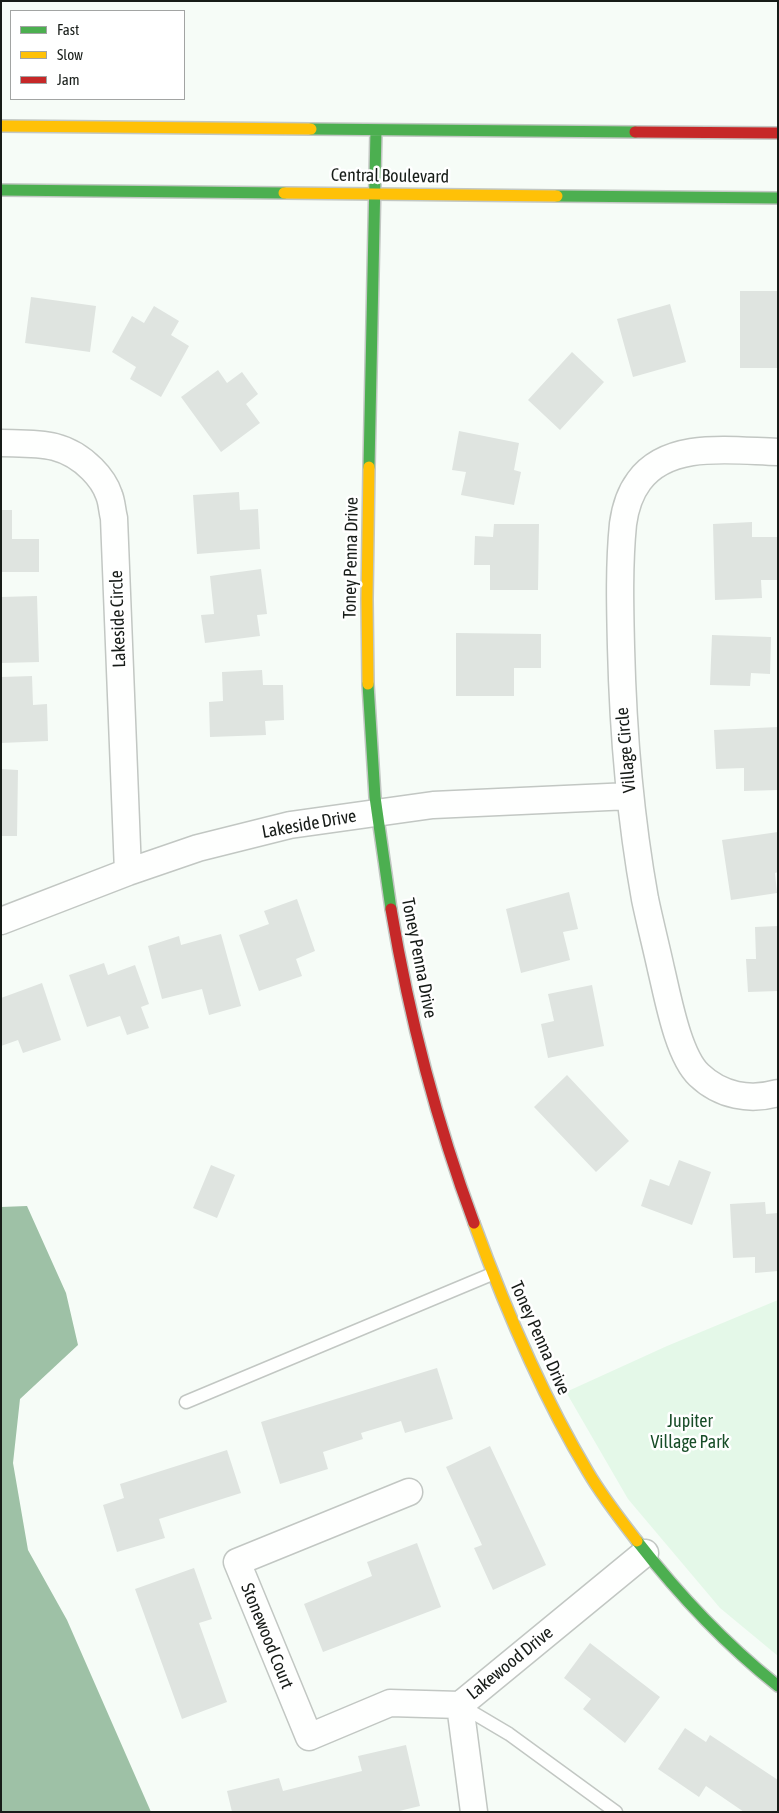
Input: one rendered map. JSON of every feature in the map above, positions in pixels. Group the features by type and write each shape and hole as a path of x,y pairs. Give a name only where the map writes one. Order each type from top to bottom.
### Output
{"street":[{"path":"1,126 778,133"},
{"name":"Toney Penna Drive","path":"376,130 367,602 369,715 377,812 388,897 412,1016 438,1117 473,1224 492,1274 548,1400 591,1477 645,1553 699,1615 778,1686"},
{"name":"Central Boulevard","path":"1,190 778,198"},
{"name":"Lakeside Circle","path":"1,443 60,447 81,458 97,474 109,495 114,518 128,872"},
{"name":"Village Circle","path":"778,452 701,451 678,454 656,464 639,480 628,501 623,523 620,601 622,706 630,796 646,900 668,1002 685,1056 699,1075 718,1089 740,1097 764,1097 778,1093"},
{"name":"Lakeside Drive","path":"1,921 128,872 198,848 290,825 433,805 630,796"},
{"name":"Stonewood Court","path":"409,1492 237,1562 309,1738 390,1703 460,1705"},
{"name":"Lakewood Drive","path":"474,1812 460,1705 645,1553"}],"lane":[{"path":"186,1402 492,1274"},
{"path":"460,1705 509,1734 616,1812"}],"green space":[{"name":"Jupiter Village Park","path":"778,1300 778,1656 720,1608 628,1499 566,1392 667,1346"}],"shaded area":[{"path":"27,1206 66,1293 78,1345 20,1399 13,1463 28,1550 67,1620 151,1812 1,1812 1,1207"}],"building":[{"path":"740,291 778,291 778,368 740,368"},
{"path":"31,297 96,306 90,352 25,343"},
{"path":"670,304 686,362 633,377 617,319"},
{"path":"154,306 179,321 171,335 189,346 161,397 130,379 136,367 112,352 132,316 144,323"},
{"path":"572,352 604,382 560,430 528,400"},
{"path":"218,370 227,383 242,372 258,394 246,404 260,423 221,452 181,397"},
{"path":"459,431 519,443 514,470 521,472 514,505 461,495 466,472 452,470"},
{"path":"239,492 240,510 258,509 260,549 197,554 193,495"},
{"path":"1,510 12,510 12,539 39,539 39,572 1,572"},
{"path":"752,522 752,537 778,537 778,580 761,580 762,598 715,600 713,524"},
{"path":"494,524 539,524 538,590 490,590 490,565 474,565 475,536 493,537"},
{"path":"261,569 267,614 257,615 260,636 205,643 201,615 214,614 210,576"},
{"path":"37,596 39,662 1,663 1,597"},
{"path":"456,633 541,634 541,668 514,668 514,696 456,696"},
{"path":"712,635 771,637 770,674 751,673 750,686 710,685"},
{"path":"262,670 263,685 283,685 284,720 265,721 266,735 210,737 209,702 223,701 222,672"},
{"path":"32,676 33,705 47,704 48,741 1,743 1,677"},
{"path":"778,727 778,790 744,791 744,768 716,769 714,730"},
{"path":"1,769 18,770 17,836 1,836"},
{"path":"778,832 778,872 775,873 777,893 731,900 722,840"},
{"path":"569,892 578,929 563,932 570,960 521,973 506,909"},
{"path":"297,899 315,951 296,959 302,976 259,991 239,935 269,924 264,911"},
{"path":"778,926 778,991 748,992 746,959 756,959 755,927"},
{"path":"221,934 241,1006 209,1015 202,989 162,999 148,946 179,936 181,945"},
{"path":"104,963 108,975 135,965 149,1004 141,1007 149,1028 127,1035 120,1016 87,1027 69,975"},
{"path":"42,983 61,1040 23,1053 18,1040 1,1046 1,998"},
{"path":"592,985 604,1046 548,1058 541,1024 554,1021 548,994"},
{"path":"567,1075 629,1141 596,1172 534,1107"},
{"path":"679,1160 711,1172 692,1225 641,1206 650,1179 669,1186"},
{"path":"211,1165 235,1175 217,1218 193,1208"},
{"path":"765,1202 766,1214 778,1213 778,1271 755,1273 755,1257 733,1258 730,1204"},
{"path":"437,1368 453,1419 405,1433 401,1421 361,1433 363,1439 323,1452 328,1469 280,1484 261,1422"},
{"path":"490,1446 546,1565 493,1590 474,1548 482,1545 446,1467"},
{"path":"227,1450 241,1493 159,1519 165,1538 117,1552 103,1505 124,1498 120,1484"},
{"path":"417,1543 441,1607 323,1652 304,1604 372,1576 367,1562"},
{"path":"194,1568 212,1619 199,1623 227,1702 182,1719 135,1589"},
{"path":"590,1643 660,1697 625,1743 583,1709 591,1699 564,1678"},
{"path":"685,1728 706,1742 710,1735 778,1780 778,1812 744,1812 706,1786 699,1797 658,1769"},
{"path":"406,1745 420,1806 395,1812 232,1812 227,1791 279,1778 283,1791 362,1771 358,1756"}],"traffic: fast":[{"path":"311,129 635,132"},
{"path":"369,467 376,130"},
{"path":"1,190 284,193"},
{"path":"557,196 778,198"},
{"path":"368,684 375,797 391,909"},
{"path":"637,1541 703,1618 739,1653 778,1686"}],"traffic: slow":[{"path":"1,126 311,129"},
{"path":"284,193 557,196"},
{"path":"368,684 369,467"},
{"path":"474,1223 511,1319 539,1381 593,1481 637,1541"}],"traffic: jam":[{"path":"635,132 778,133"},
{"path":"391,909 406,989 425,1068 460,1185 474,1223"}]}
